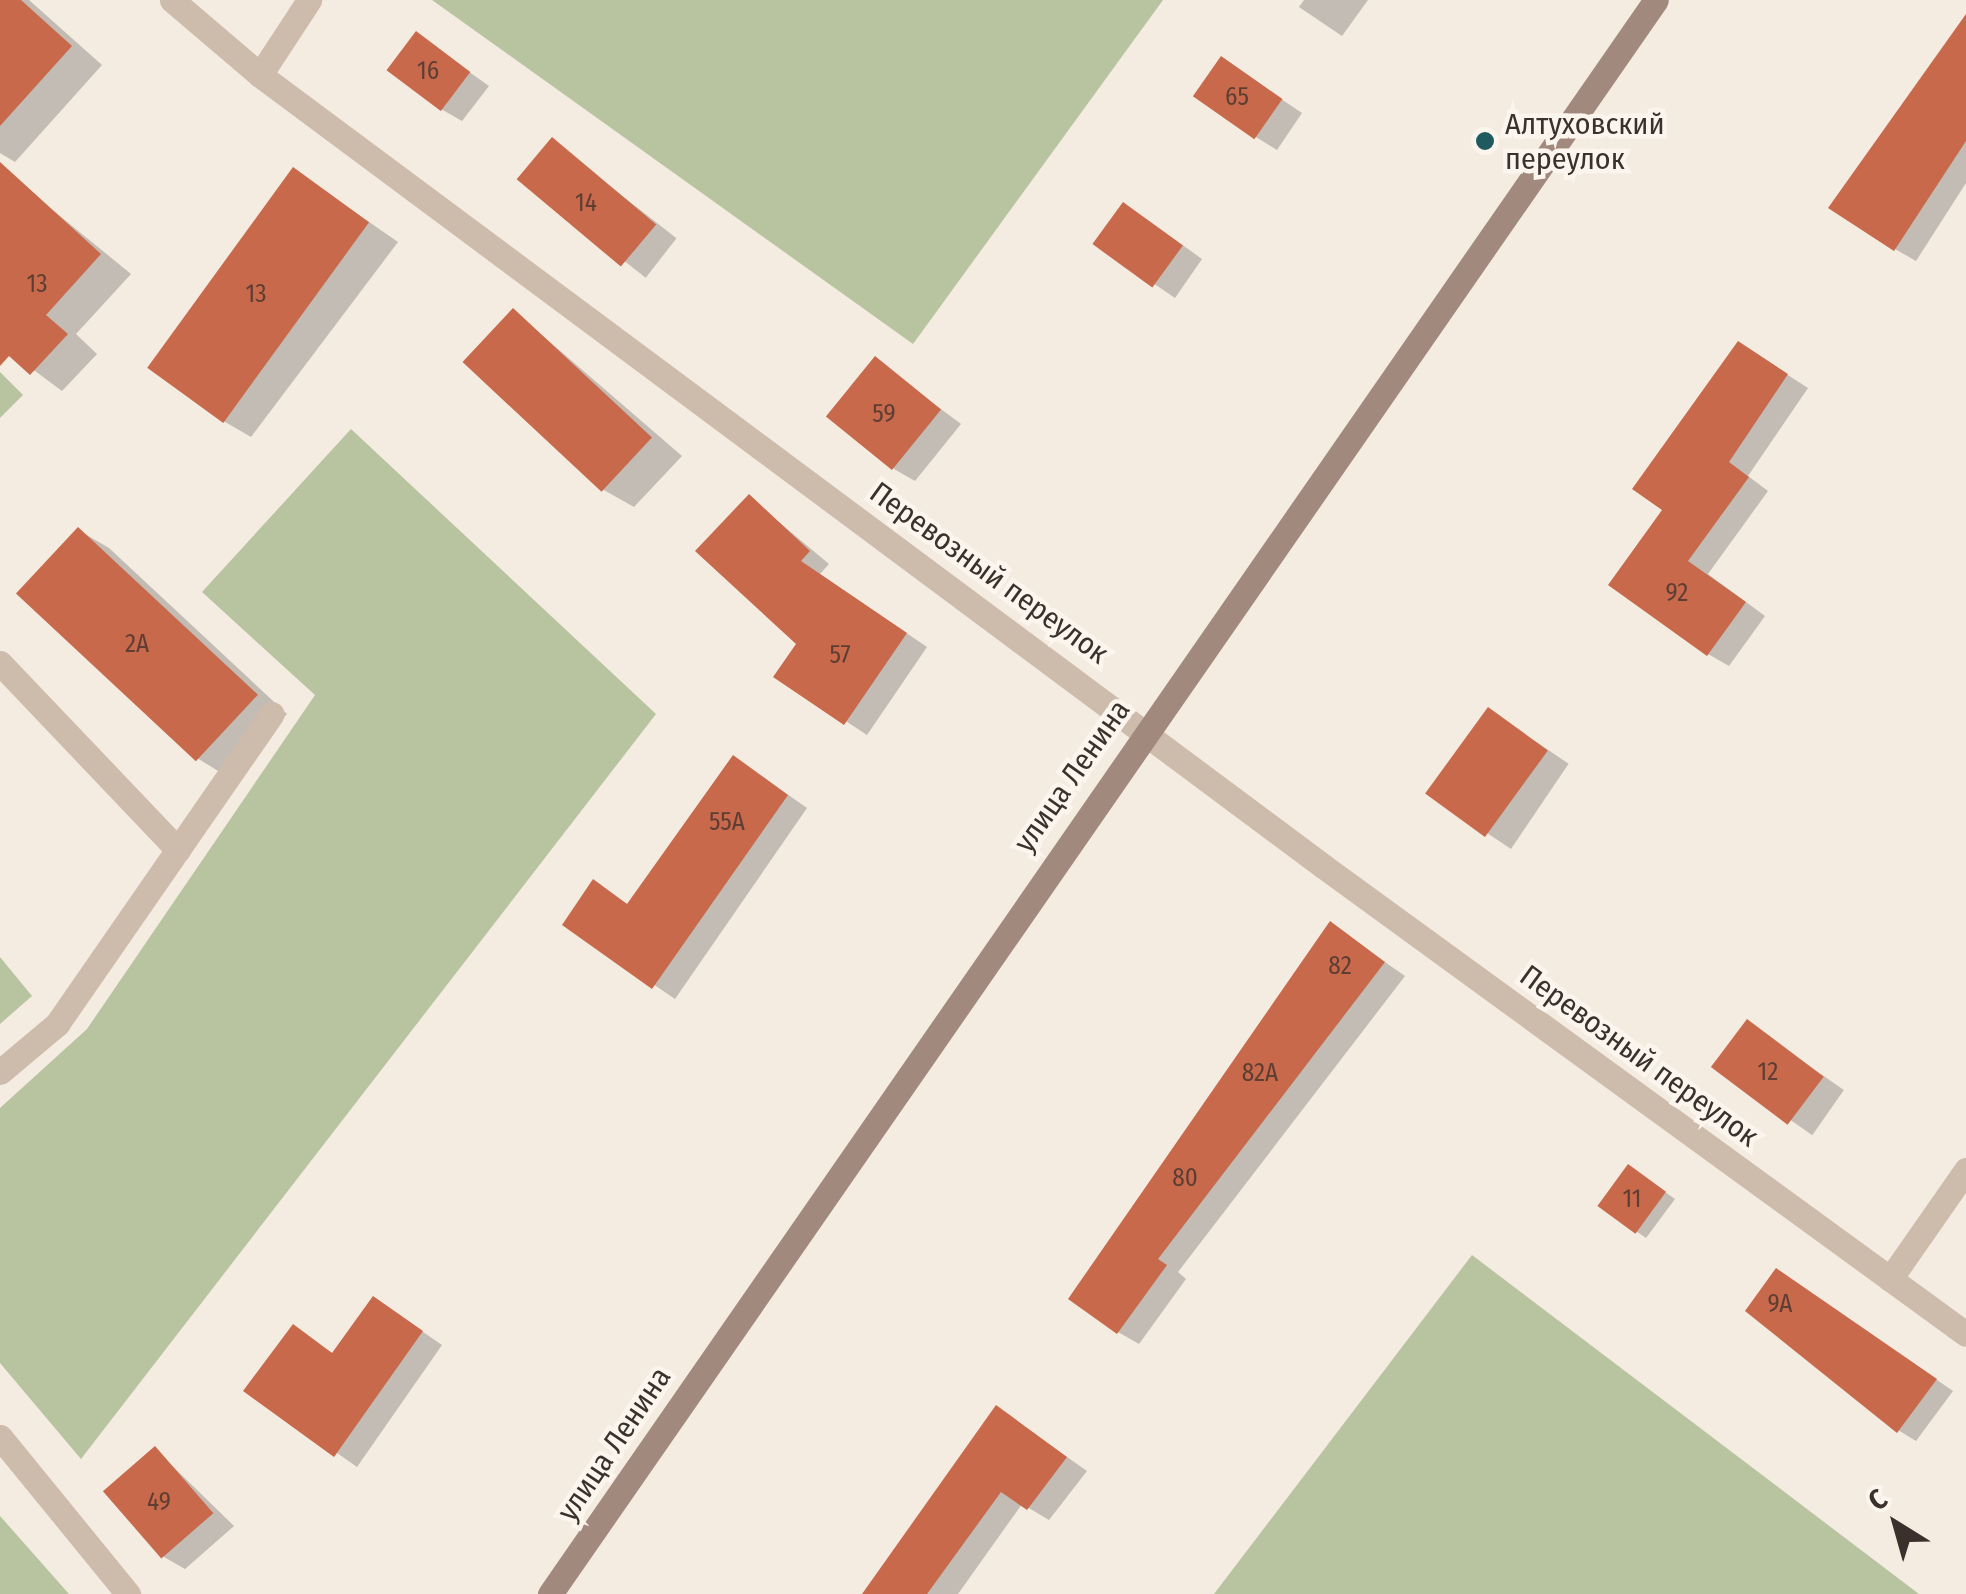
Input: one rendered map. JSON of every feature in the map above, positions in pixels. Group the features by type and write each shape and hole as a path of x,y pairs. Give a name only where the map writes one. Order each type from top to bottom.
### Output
{"main road":[{"name":"улица Ленина","path":"550,1594 1144,728 1656,0"}],"street":[{"name":"Перевозный переулок","path":"172,0 260,75 1966,1334"},
{"path":"260,75 308,0"},
{"path":"0,663 178,850"},
{"path":"0,1072 57,1024 272,714"},
{"path":"1890,1279 1966,1170"},
{"path":"0,1437 128,1594"}],"green space":[{"path":"432,0 1163,0 913,344"},
{"path":"0,372 23,395 0,418"},
{"path":"351,429 656,714 81,1459 0,1363 0,1108 87,1029 315,695 202,592"},
{"path":"0,957 32,996 0,1024"},
{"path":"1472,1255 1919,1594 1214,1594"},
{"path":"0,1516 69,1594 0,1594"}],"building":[{"path":"0,0 21,0 72,46 0,126"},
{"path":"1966,14 1966,141 1894,251 1828,208"},
{"path":"416,31 470,72 441,111 387,70"},
{"path":"1221,56 1282,99 1254,139 1193,96"},
{"path":"552,137 656,224 621,267 517,179"},
{"path":"0,162 101,254 46,315 68,334 30,375 9,356 0,366"},
{"path":"293,167 369,222 223,423 147,368"},
{"path":"1123,202 1183,245 1152,288 1092,244"},
{"path":"513,308 652,438 601,492 463,362"},
{"path":"1738,341 1788,374 1729,462 1749,477 1688,561 1746,602 1707,656 1608,585 1662,510 1632,489"},
{"path":"875,356 941,409 892,470 826,417"},
{"path":"749,494 810,551 801,561 907,633 844,725 773,677 796,644 695,551"},
{"path":"78,527 258,695 196,761 16,594"},
{"path":"1488,707 1548,750 1485,837 1425,794"},
{"path":"733,755 788,795 652,989 562,925 593,879 627,904"},
{"path":"1330,921 1385,962 1158,1259 1167,1265 1117,1334 1068,1299"},
{"path":"1747,1019 1824,1077 1788,1125 1711,1067"},
{"path":"1628,1164 1666,1192 1635,1234 1597,1206"},
{"path":"1776,1268 1937,1379 1897,1433 1745,1311"},
{"path":"373,1296 423,1331 334,1457 243,1391 293,1324 332,1353"},
{"path":"996,1405 1067,1457 1027,1510 1001,1492 927,1594 862,1594"},
{"path":"155,1446 213,1513 161,1558 103,1491"}],"place":[{"name":"Алтуховский переулок","path":"1485,141"}]}
